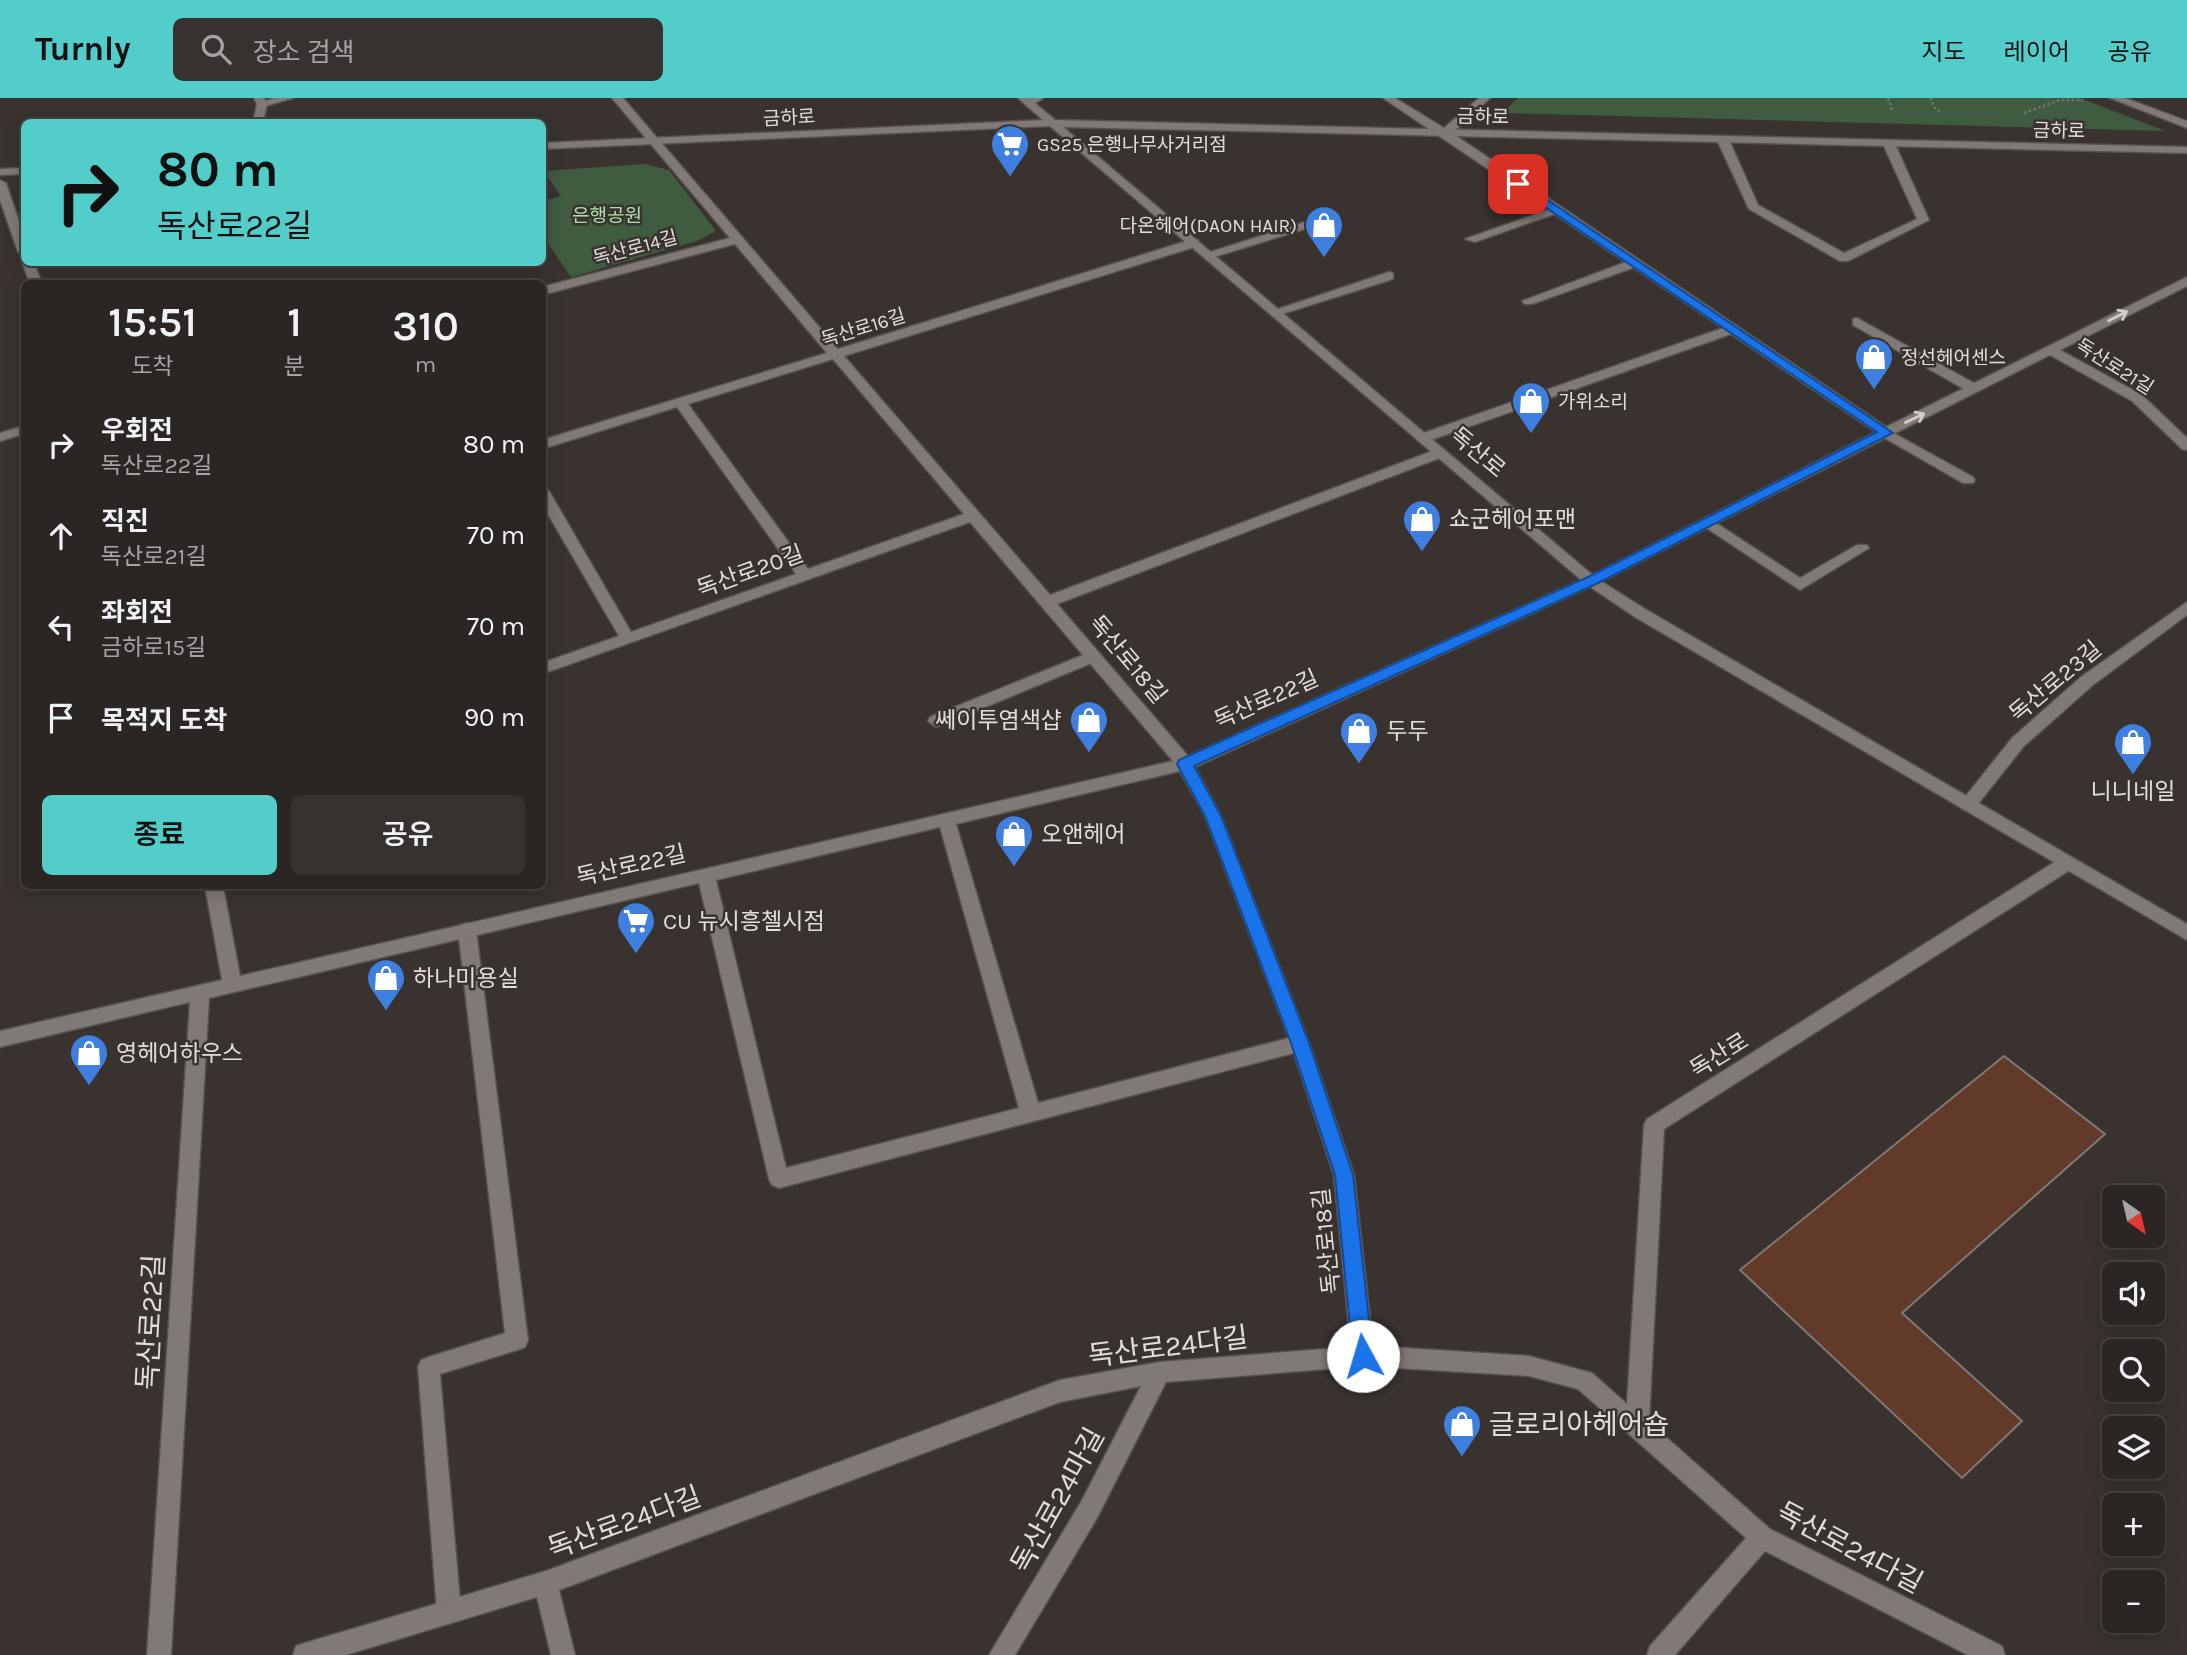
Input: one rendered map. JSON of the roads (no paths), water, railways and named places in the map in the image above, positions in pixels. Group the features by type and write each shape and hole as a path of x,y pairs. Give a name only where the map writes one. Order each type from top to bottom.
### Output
{"street":[{"path":"258,119 261,101 288,98"},
{"path":"617,98 836,355"},
{"path":"1388,98 1446,133 1886,433 1968,480"},
{"path":"1446,133 1485,98"},
{"path":"2115,98 2187,125"},
{"name":"독산로","path":"1030,100 1052,122 1591,581 1640,613 2187,933"},
{"name":"금하로","path":"546,146 1052,122 2187,150"},
{"path":"1723,139 1753,207 1844,258 1923,220 1889,144"},
{"path":"0,172 21,171"},
{"path":"0,183 21,243"},
{"path":"1471,239 1556,210"},
{"path":"1208,255 1317,222"},
{"name":"독산로14길","path":"546,291 738,239"},
{"name":"독산로16길","path":"546,444 1194,243"},
{"path":"1528,300 1634,262"},
{"path":"1275,312 1390,276"},
{"name":"독산로21길","path":"1591,581 2187,281"},
{"path":"1857,322 1974,389"},
{"name":"독산로","path":"1423,438 1732,328"},
{"name":"독산로21길","path":"2052,350 2137,398 2187,446"},
{"name":"독산로18길","path":"836,355 1185,764 1213,816 1300,1043 1344,1175 1363,1356"},
{"path":"681,403 805,576"},
{"path":"0,437 21,431"},
{"path":"1047,602 1440,453"},
{"path":"546,498 628,639"},
{"name":"독산로20길","path":"546,668 974,516"},
{"path":"1707,522 1800,585 1862,548"},
{"name":"독산로22길","path":"0,1039 1185,764 1591,581"},
{"name":"독산로23길","path":"1968,805 2018,742 2087,681 2187,607"},
{"path":"936,721 1093,656"},
{"path":"946,819 1031,1114 1300,1043"},
{"name":"독산로","path":"1637,1429 1654,1125 2067,863"},
{"name":"독산로22길","path":"706,875 779,1179 1031,1114"},
{"path":"215,889 232,985"},
{"path":"449,1612 429,1367 517,1340 467,930"},
{"name":"독산로22길","path":"159,1655 200,993"},
{"name":"독산로24다길","path":"305,1655 546,1583 1060,1391 1160,1372 1363,1356 1529,1366 1584,1380 1762,1537 1993,1655"},
{"name":"독산로24마길","path":"1001,1655 1089,1510 1160,1372"},
{"path":"1659,1655 1762,1537"},
{"path":"546,1583 563,1655"}],"place":[{"name":"GS25 은행나무사거리점","path":"1010,178"},
{"name":"다온헤어(DAON HAIR)","path":"1324,259"},
{"name":"정선헤어센스","path":"1874,391"},
{"name":"가위소리","path":"1531,435"},
{"name":"쇼군헤어포맨","path":"1422,553"},
{"name":"쎄이투염색샵","path":"1089,754"},
{"name":"두두","path":"1359,765"},
{"name":"니니네일","path":"2133,776"},
{"name":"오앤헤어","path":"1014,868"},
{"name":"CU 뉴시흥첼시점","path":"636,955"},
{"name":"하나미용실","path":"386,1012"},
{"name":"영헤어하우스","path":"89,1087"},
{"name":"글로리아헤어숍","path":"1462,1458"}],"park label":[{"name":"은행공원","path":"607,215"}]}
